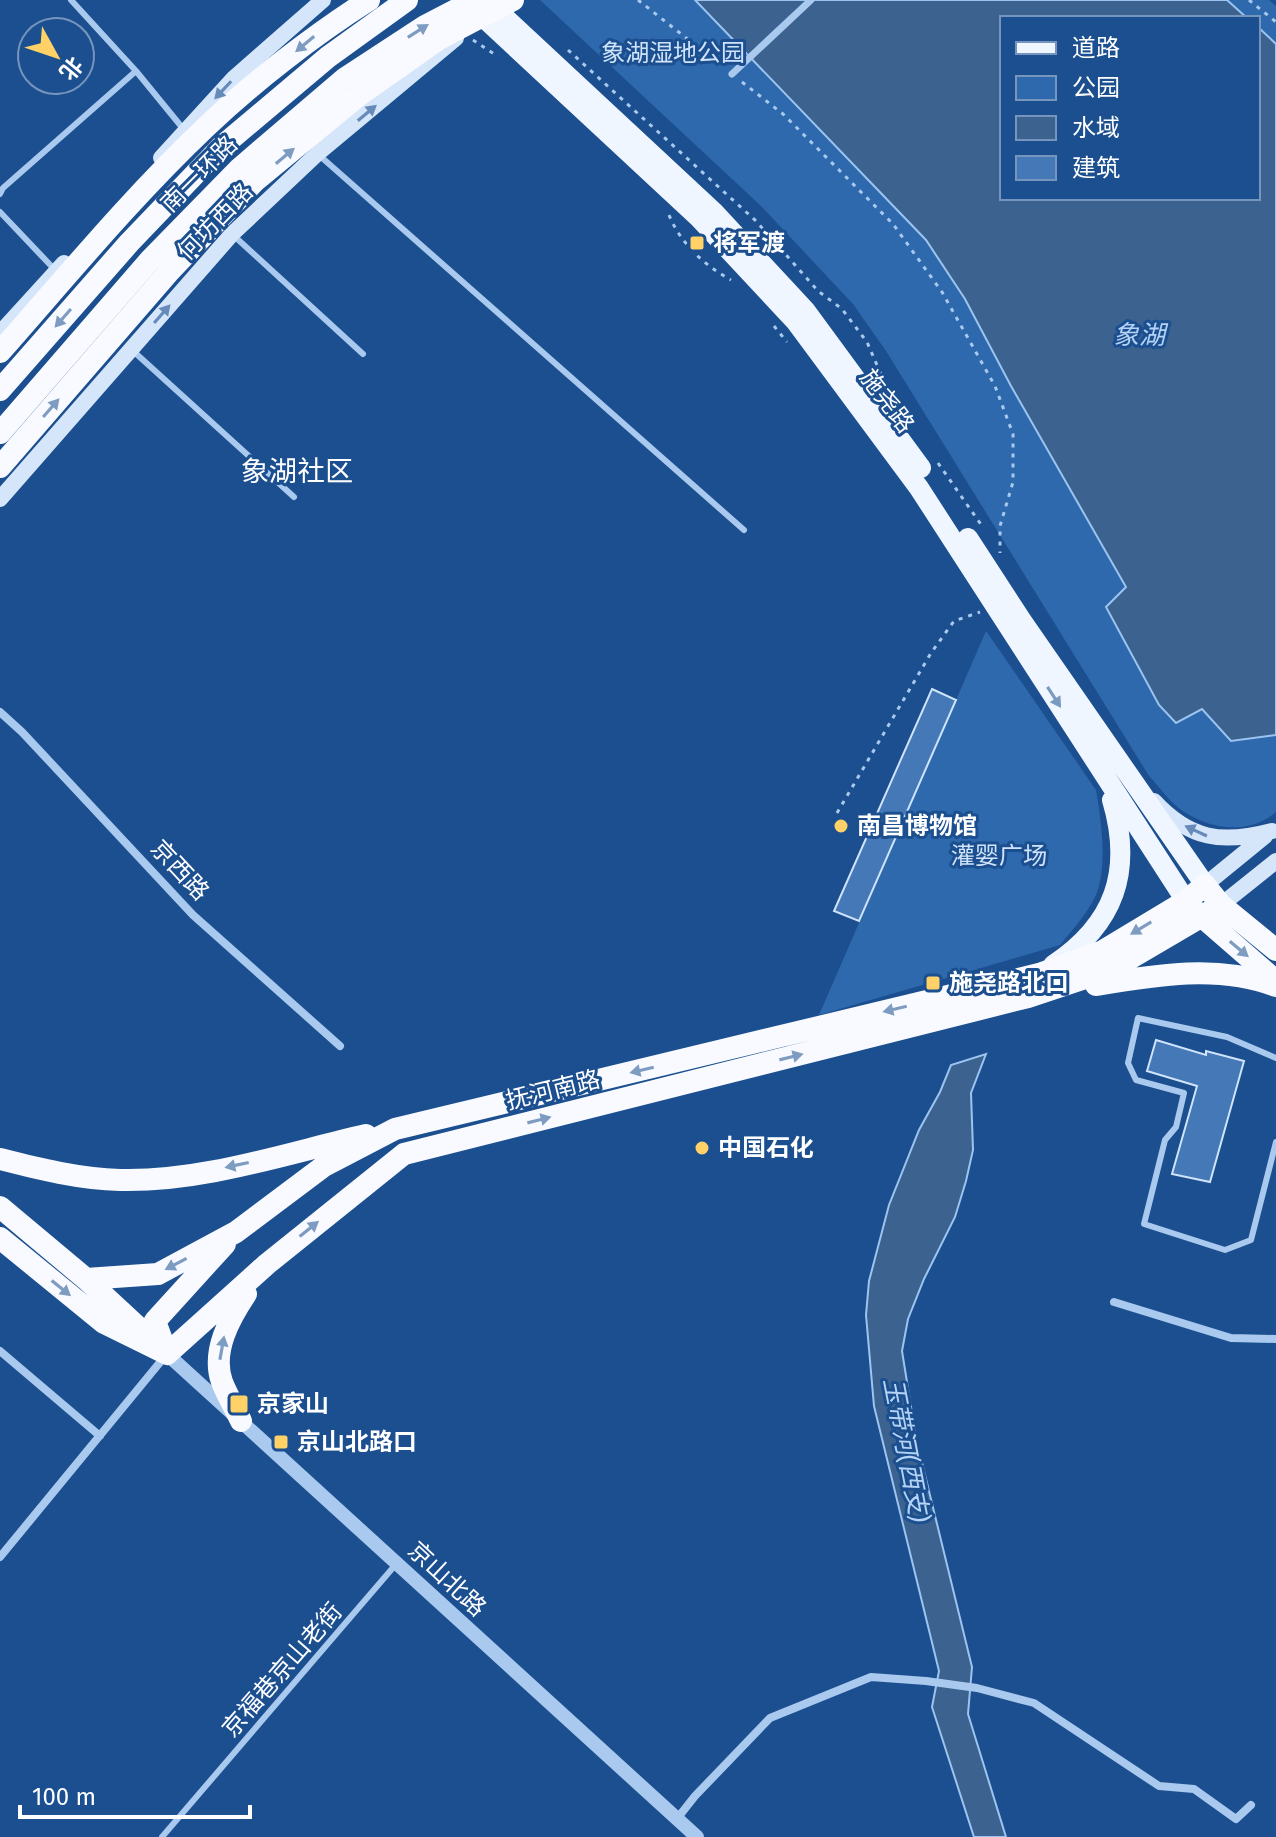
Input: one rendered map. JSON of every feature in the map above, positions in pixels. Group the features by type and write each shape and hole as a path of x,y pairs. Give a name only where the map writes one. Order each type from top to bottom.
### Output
{"highway":[{"path":"0,352 111,226 207,126 322,30 369,0"},
{"name":"南一环路","path":"0,390 129,243 220,148 328,57 407,0"},
{"path":"0,467 168,273 255,181 358,96 490,5"},
{"name":"南一环路","path":"0,433 150,260 240,168 344,79 425,26 490,5"},
{"path":"1205,885 1221,905 1276,950"},
{"name":"抚河南路","path":"167,1354 267,1264 404,1154 1028,997 1112,969 1194,909 1205,885"},
{"name":"抚河南路","path":"86,1279 158,1274 236,1232 324,1166 395,1129 1039,974 1103,951 1194,909 1221,905"},
{"path":"1194,909 1276,984"},
{"path":"1028,997 1181,974 1228,973 1276,984"},
{"path":"0,1159 42,1170 119,1180 180,1177 395,1129"},
{"path":"0,1207 86,1279 167,1354"},
{"path":"167,1354 155,1321 236,1232"},
{"path":"0,1238 104,1323 167,1354"},
{"path":"241,1421 221,1379 220,1351 229,1319 267,1264"}],"main road":[{"name":"施尧路","path":"464,0 490,5 714,212 805,310 928,477 1115,774 1194,909"},
{"path":"0,333 234,78 315,4"},
{"name":"何坊西路","path":"0,499 232,234 318,153 463,33 490,5"},
{"name":"施尧路","path":"1115,774 1205,885"},
{"path":"1115,774 1175,821 1206,837 1242,839 1274,830"},
{"path":"1039,974 1071,953 1109,910 1119,882 1121,848 1115,774"},
{"path":"1205,885 1274,830"},
{"path":"1221,905 1276,861"}],"street":[{"path":"732,74 811,0"},
{"name":"京西路","path":"0,712 193,915 340,1046"},
{"path":"1114,1302 1231,1338 1276,1339"},
{"path":"0,1351 100,1436"},
{"path":"0,1557 167,1354"},
{"name":"京山北路","path":"167,1354 697,1837"},
{"path":"676,1820 770,1718 871,1677 977,1688 1034,1703 1159,1786 1194,1789 1236,1819 1251,1805"}],"lane":[{"path":"71,0 136,71 185,131"},
{"path":"0,194 3,188 136,71"},
{"path":"318,153 744,530"},
{"path":"0,212 56,271"},
{"path":"232,234 363,354"},
{"path":"132,350 294,497"},
{"path":"1276,1058 1227,1037 1138,1018 1128,1063 1136,1080 1184,1093 1176,1127 1165,1140 1144,1224 1225,1250 1251,1240 1276,1142"},
{"name":"京福巷京山老街","path":"162,1837 397,1563"}],"path":[{"path":"638,0 783,114 893,224 942,292 988,373 1013,434 1013,482 1000,526 1000,553"},
{"path":"1249,0 1276,22"},
{"path":"463,33 501,58"},
{"path":"666,206 676,232 708,267 738,284"},
{"path":"774,326 792,348"},
{"path":"837,813 931,653 954,621 987,610"}],"green space":[{"name":"象湖湿地公园","path":"540,0 695,0 926,240 965,299 1126,588 1106,607 1231,741 1276,735 1276,812 1252,825 1225,827 1199,820 1168,798 1149,776 886,351 853,304 761,206"},
{"path":"1227,0 1269,0 1276,6 1276,44 1260,29 1260,16 1245,16"},
{"name":"灌婴广场","path":"986,631 1096,790 1103,857 1096,895 1060,945 819,1015"}],"water":[{"name":"象湖","path":"695,0 1227,0 1245,16 1000,16 1000,200 1260,200 1260,29 1276,44 1276,735 1231,741 1202,709 1176,723 1159,705 1106,607 1126,587 965,299 926,240"},
{"name":"玉带河(西支)","path":"986,1054 971,1093 973,1150 966,1181 955,1217 908,1319 902,1351 916,1438 972,1667 968,1714 1006,1837 974,1837 932,1707 939,1671 874,1406 866,1315 869,1281 889,1205 919,1130 951,1065"}],"building":[{"path":"932,689 956,700 859,921 834,911"},
{"path":"1156,1040 1206,1055 1206,1051 1244,1061 1210,1182 1172,1174 1197,1086 1147,1071"}],"place":[{"name":"将军渡","path":"697,243"},
{"name":"南昌博物馆","path":"841,826"},
{"name":"施尧路北口","path":"933,983"},
{"name":"中国石化","path":"702,1148"},
{"name":"京家山","path":"239,1404"},
{"name":"京山北路口","path":"281,1442"}],"district":[{"name":"象湖社区","path":"297,471"}]}
